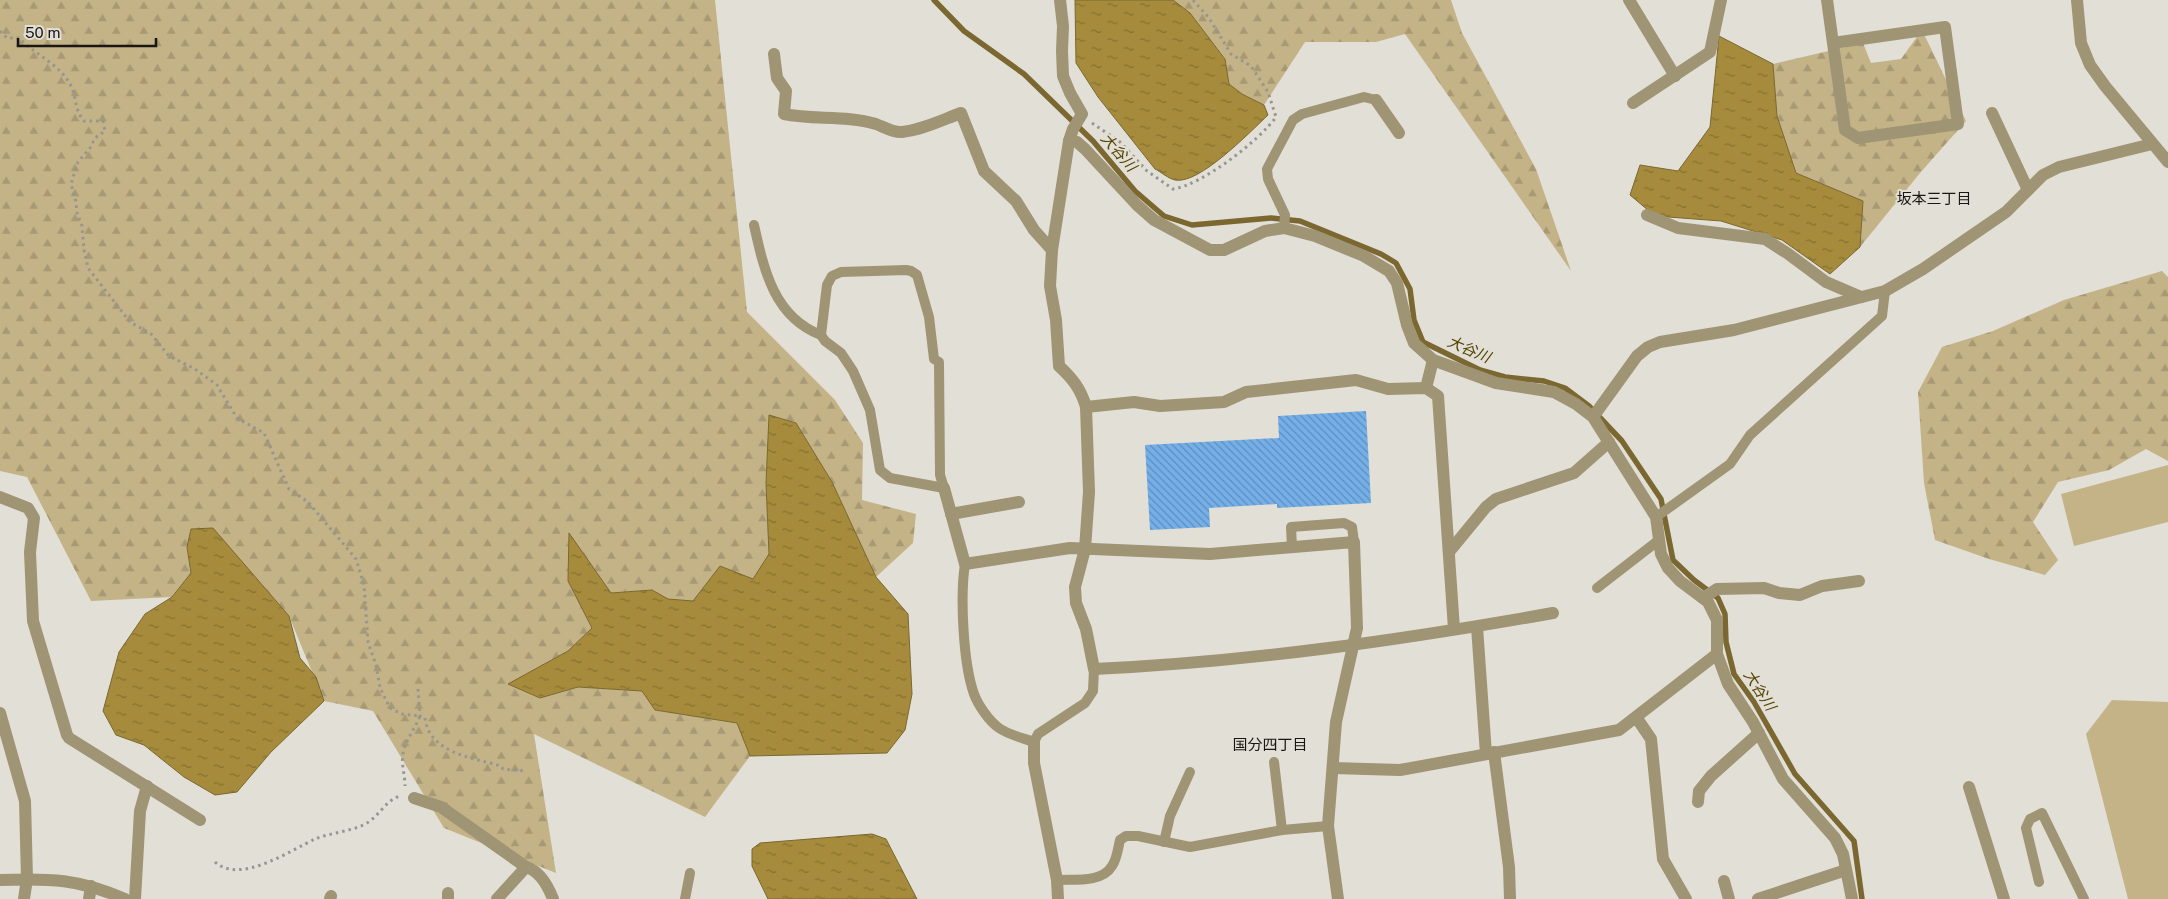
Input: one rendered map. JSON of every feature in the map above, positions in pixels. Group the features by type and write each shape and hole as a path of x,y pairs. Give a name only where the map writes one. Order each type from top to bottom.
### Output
{"street":[{"path":"1060,0 1063,26 1063,76 1070,94 1082,114 1069,141 1052,250 1050,286 1056,320 1059,366 1073,379 1086,407 1089,492 1085,549 1075,586 1075,594 1094,669 1199,664 1398,640 1553,613"},
{"path":"1629,0 1674,76"},
{"path":"1633,103 1710,52 1721,0"},
{"path":"1827,0 1845,130 1858,138 1958,124 1945,27 1833,43"},
{"path":"2077,0 2081,43 2090,65 2166,159"},
{"path":"774,54 777,78 786,91 784,114 806,118 827,117 875,124 899,133 911,131 961,114 984,171 1016,201 1034,230 1052,250"},
{"path":"1376,100 1399,133"},
{"path":"1992,114 2028,190"},
{"path":"1069,141 1077,142 1085,149 1137,205 1154,220 1210,250 1224,250 1265,231 1284,228 1315,236 1364,256 1389,271 1397,283 1414,343 1433,360 1496,383 1554,392 1576,404 1593,417 1656,516 1662,554 1668,568 1680,581 1708,602 1717,620 1717,654 1728,684 1759,733 1783,779 1835,838 1843,854 1852,899"},
{"path":"1593,417 1636,356 1648,347 1660,342 1734,330 1885,291 1923,269 2006,212 2043,175 2059,167 2152,144"},
{"path":"1647,215 1678,228 1765,239 1826,282 1861,297"},
{"path":"1426,388 1433,360"},
{"path":"1086,407 1134,402 1160,406 1224,402 1246,392 1356,380 1388,389 1426,388 1438,396 1454,629"},
{"path":"1449,552 1486,507 1496,499 1574,473 1609,442"},
{"path":"944,488 965,564 1070,548 1210,554 1354,542 1357,628 1336,722 1328,826 1338,899"},
{"path":"0,498 28,508 34,518 30,552 33,621 67,735 200,820"},
{"path":"951,514 1019,502"},
{"path":"1703,598 1717,589 1764,588 1779,593 1800,595 1822,586 1859,581"},
{"path":"1477,626 1490,753 1509,867 1510,899"},
{"path":"1332,768 1400,770 1619,730 1717,654"},
{"path":"0,714 25,801 27,879 24,899"},
{"path":"1636,717 1650,739 1663,859 1686,899"},
{"path":"1698,802 1699,791 1711,776 1759,733"},
{"path":"1034,742 1034,763 1057,880 1058,899"},
{"path":"135,899 140,811 147,786"},
{"path":"1969,787 2004,899"},
{"path":"410,796 441,807 533,870 548,887 553,899"},
{"path":"497,899 526,867"},
{"path":"1758,899 1846,870"},
{"path":"0,880 67,880 91,886 125,899"},
{"path":"1724,881 1729,899"},
{"path":"89,899 91,886"}],"lane":[{"path":"1284,228 1284,215 1268,179 1267,169 1293,120 1302,114 1364,97 1376,100"},
{"path":"754,226 771,286 792,319 807,330 821,335 825,341 840,353 853,371 870,410 880,470 890,478 944,488 940,475 941,372 939,362 934,360 929,317 917,276 911,271 906,270 841,272 832,276 827,285 821,335"},
{"path":"1656,516 1730,464 1750,435 1882,316 1885,291"},
{"path":"1292,547 1291,527 1344,523 1352,527 1354,542"},
{"path":"1597,588 1659,540"},
{"path":"965,564 962,584 968,667 974,695 985,713 998,727 1034,742 1038,734 1086,703 1092,691 1094,669"},
{"path":"1274,762 1282,830"},
{"path":"1164,842 1170,816 1190,772"},
{"path":"2039,882 2026,828 2030,819 2042,813 2084,899"},
{"path":"1057,880 1094,878 1104,875 1112,866 1120,840 1126,836 1138,836 1190,847 1282,830 1328,826"},
{"path":"685,899 690,873"}],"path":[{"path":"1078,119 1095,124 1120,142 1147,172 1173,189 1185,187 1228,161 1268,127 1276,117 1268,92 1251,66 1231,54 1209,18 1193,0"},
{"path":"0,31 7,38 19,38 29,49 56,68 71,85 78,113 84,122 103,121 104,131 95,138 90,148 78,162 70,184 82,226 88,268 130,322 151,334 169,356 195,369 217,385 237,418 264,433 290,489 308,502 356,560 364,585 368,642 376,665 380,688 390,708 402,714 425,718 426,727 432,737 443,747 460,755 501,766 503,769 525,771"},
{"path":"215,862 221,867 237,869 258,867 316,839 354,829 369,821 396,796 410,796 403,755 411,732 420,716 418,689"}],"green space":[{"path":"0,0 715,0 747,312 835,400 863,443 862,500 916,514 913,543 876,577 832,482 796,423 769,415 766,483 769,554 753,580 720,566 693,601 667,599 652,590 611,593 569,534 568,581 592,628 568,651 509,684 540,698 578,687 643,691 655,710 737,723 750,756 705,817 534,734 556,873 444,828 373,711 324,701 289,616 187,547 191,573 172,597 91,601 27,477 0,471"},
{"path":"1173,0 1451,0 1462,33 1536,169 1571,271 1405,34 1376,42 1305,42 1264,105 1242,94 1229,84 1225,58 1190,13"},
{"path":"1922,30 1966,121 1920,173 1860,247 1863,201 1796,173 1777,116 1773,64 1863,43 1871,63 1901,59"},
{"path":"2162,271 2168,277 2168,461 2146,449 2109,470 2058,482 2033,522 2058,560 2045,575 1989,559 1935,540 1924,483 1918,392 1942,347 1993,331 2064,300"},
{"path":"2168,465 2168,522 2074,546 2061,494"},
{"path":"2112,700 2168,702 2168,899 2128,899 2086,734"}],"water":[{"path":"1075,0 1173,0 1190,13 1225,59 1229,84 1242,94 1264,105 1268,115 1224,156 1210,166 1185,179 1175,180 1168,177 1155,169 1098,97 1076,63"},
{"path":"1719,36 1773,64 1777,116 1796,173 1863,201 1860,247 1830,274 1782,240 1721,221 1655,216 1630,195 1640,165 1678,171 1710,127"},
{"path":"769,415 796,423 832,482 876,577 908,614 912,694 905,730 887,753 750,756 737,723 655,710 642,691 578,687 540,698 508,684 568,651 592,628 568,581 569,533 611,593 652,590 668,599 693,601 720,566 753,579 769,554 766,483"},
{"path":"213,528 289,616 300,658 316,677 324,701 271,752 237,792 215,795 184,777 144,745 116,735 103,711 119,652 145,614 172,597 191,573 187,547 191,529"},
{"path":"872,834 886,839 917,899 768,899 752,866 752,849 760,843"}],"building":[{"path":"1366,411 1371,503 1277,508 1277,504 1209,508 1210,527 1150,530 1145,445 1279,438 1278,416"}],"waterway":[{"name":"大谷川","path":"934,0 964,31 1024,74 1093,141 1135,191 1164,216 1192,225 1271,218 1300,221 1381,254 1396,263 1410,289 1414,320 1423,342 1480,370 1505,377 1544,381 1565,388 1589,406 1622,441 1661,499 1673,560 1694,580 1718,598 1725,614 1726,642 1734,674 1754,702 1795,774 1854,841 1862,899"}],"district":[{"name":"坂本三丁目","path":"1934,198"},
{"name":"国分四丁目","path":"1270,744"}]}
